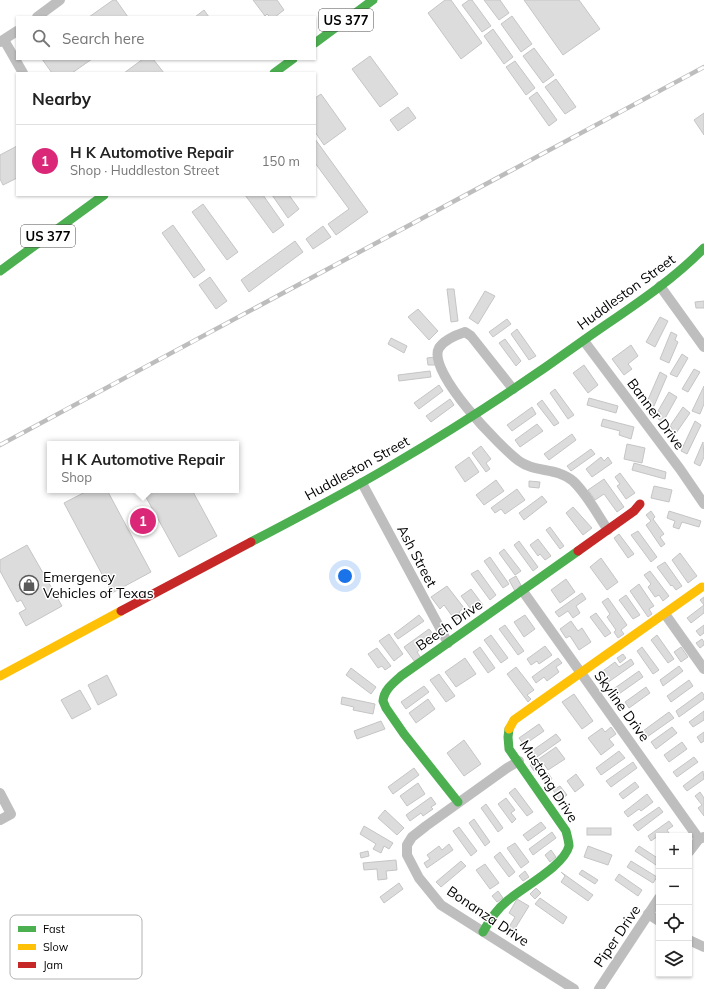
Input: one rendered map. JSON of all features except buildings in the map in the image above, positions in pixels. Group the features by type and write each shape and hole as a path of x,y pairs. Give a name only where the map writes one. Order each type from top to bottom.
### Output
{"street":[{"path":"38,16 60,0"},
{"name":"US 377","path":"316,42 373,0"},
{"path":"16,32 2,41 22,72"},
{"path":"275,72 292,60"},
{"name":"US 377","path":"0,271 98,197"},
{"name":"Huddleston Street","path":"0,676 407,458 584,341 682,269 704,248"},
{"path":"660,286 704,347"},
{"path":"513,389 471,336 465,332 457,335 439,349 438,357 440,367 452,389 510,454 521,462 533,467 550,470 564,475 572,480 580,489 608,530"},
{"name":"Banner Drive","path":"584,341 680,469 704,504"},
{"name":"Ash Street","path":"362,483 448,643"},
{"name":"Beech Drive","path":"458,802 396,724 384,706 384,696 390,686 401,676 608,530 634,511 640,504"},
{"name":"Mustang Drive","path":"484,932 492,916 508,900 553,867 565,854 569,844 566,831 509,748 507,739 510,726 514,720 702,587"},
{"name":"Skyline Drive","path":"522,590 702,838"},
{"path":"665,614 704,669"},
{"name":"Bonanza Drive","path":"519,761 458,802 412,837 408,845 407,855 419,878 441,906 574,989"},
{"path":"0,793 11,814 0,820"},
{"path":"692,849 702,838"},
{"name":"Piper Drive","path":"599,989 656,902"},
{"path":"648,914 656,919"},
{"path":"691,941 704,947"}],"railway":[{"path":"0,445 704,67"}],"traffic: fast":[{"path":"316,42 373,0"},
{"path":"275,72 292,60"},
{"path":"0,271 103,196"},
{"path":"251,542 323,504 443,435 538,373 646,297 704,248"},
{"path":"458,802 404,734 386,708 383,701 385,693 401,676 578,551"},
{"path":"483,932 500,908 514,895 542,876 559,861 566,854 569,846 566,831 509,749 509,729"}],"traffic: slow":[{"path":"509,729 514,720 702,587"},
{"path":"0,676 121,611"}],"traffic: jam":[{"path":"578,551 634,511 640,504"},
{"path":"121,611 251,542"}],"place":[{"name":"H K Automotive Repair","path":"143,521"},
{"name":"Emergency Vehicles of Texas","path":"29,585"}]}
